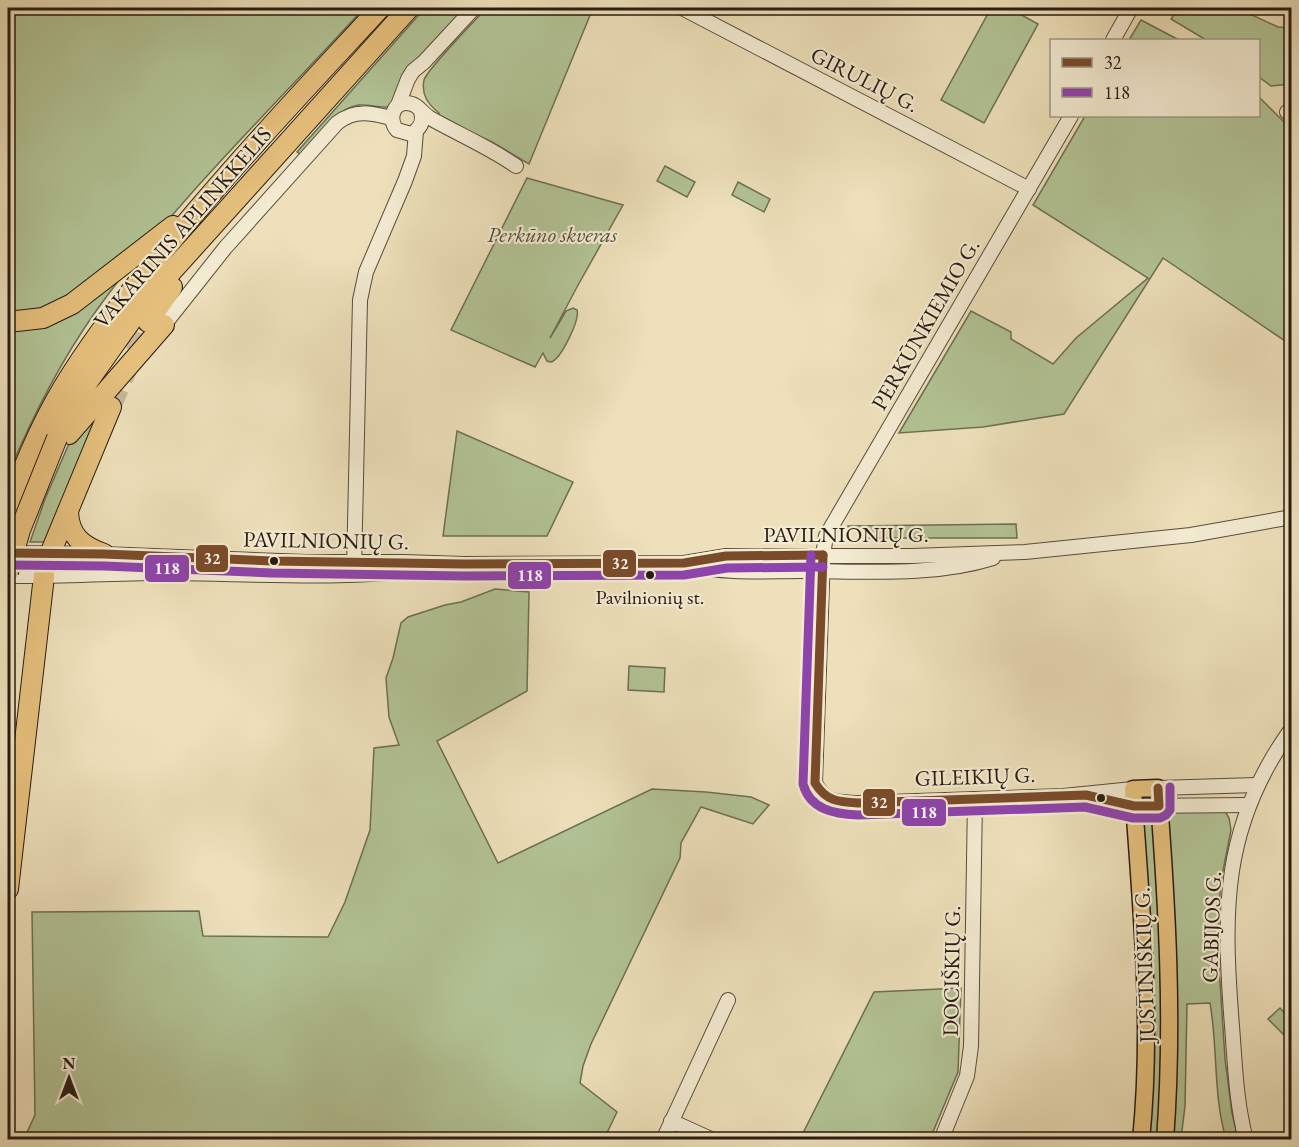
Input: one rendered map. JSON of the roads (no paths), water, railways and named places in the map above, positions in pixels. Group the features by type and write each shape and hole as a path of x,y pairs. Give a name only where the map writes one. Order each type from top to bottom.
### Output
{"highway":[{"name":"VAKARINIS APLINKKELIS","path":"8,574 20,530 54,437 70,376 109,319 203,202 380,8"},
{"name":"VAKARINIS APLINKKELIS","path":"8,510 89,380 145,301 409,8"},
{"path":"54,437 83,417 156,324 179,277 334,100 366,55"},
{"path":"8,322 43,318 72,304 203,202"},
{"path":"50,554 111,407"},
{"path":"68,512 69,523 80,542 104,554"},
{"path":"8,889 37,576"}],"main road":[{"name":"GILEIKIŲ G.","path":"1133,789 1158,788"},
{"name":"JUSTINIŠKIŲ G.","path":"1158,788 1170,1007 1165,1140"},
{"name":"JUSTINIŠKIŲ G.","path":"1133,789 1147,1024 1141,1140"}],"street":[{"path":"409,165 396,118 408,79 474,8"},
{"name":"GIRULIŲ G.","path":"682,8 1029,189"},
{"path":"1114,39 1131,8"},
{"path":"354,568 360,300 363,281 414,156 417,130 422,123 414,92 415,81 424,62"},
{"path":"396,118 409,103 447,129 480,143 516,166"},
{"path":"156,324 337,123 351,114 368,112 396,118 406,134 417,130 447,129"},
{"name":"PERKŪNKIEMIO G.","path":"823,555 826,536 1070,117"},
{"name":"PAVILNIONIŲ G.","path":"8,553 104,554 272,561 400,573 464,564 684,563 726,556 912,556 1010,552 1191,536 1292,517"},
{"name":"PAVILNIONIŲ G.","path":"684,563 726,570 936,569 972,564 1010,552"},
{"path":"37,576 50,554"},
{"name":"GILEIKIŲ G.","path":"823,555 815,783 820,792 834,802 1086,795 1133,789"},
{"name":"PAVILNIONIŲ G.","path":"8,574 37,576 135,572 277,575 354,568"},
{"name":"GABIJOS G.","path":"1246,1140 1239,1108 1227,932 1230,881 1242,824 1256,785 1292,728"},
{"name":"GILEIKIŲ G.","path":"1158,788 1256,785"},
{"name":"GILEIKIŲ G.","path":"1086,795 1134,806 1248,805"},
{"name":"DOCIŠKIŲ G.","path":"941,1140 967,1076 971,1046 975,799"},
{"path":"663,1140 728,1000"},
{"path":"671,1121 713,1140"}],"tunnel":[{"path":"111,407 148,322"}],"place":[{"name":"Pavilnionių st.","path":"650,575"}],"park label":[{"name":"Perkūno skveras","path":"552,234"}]}
